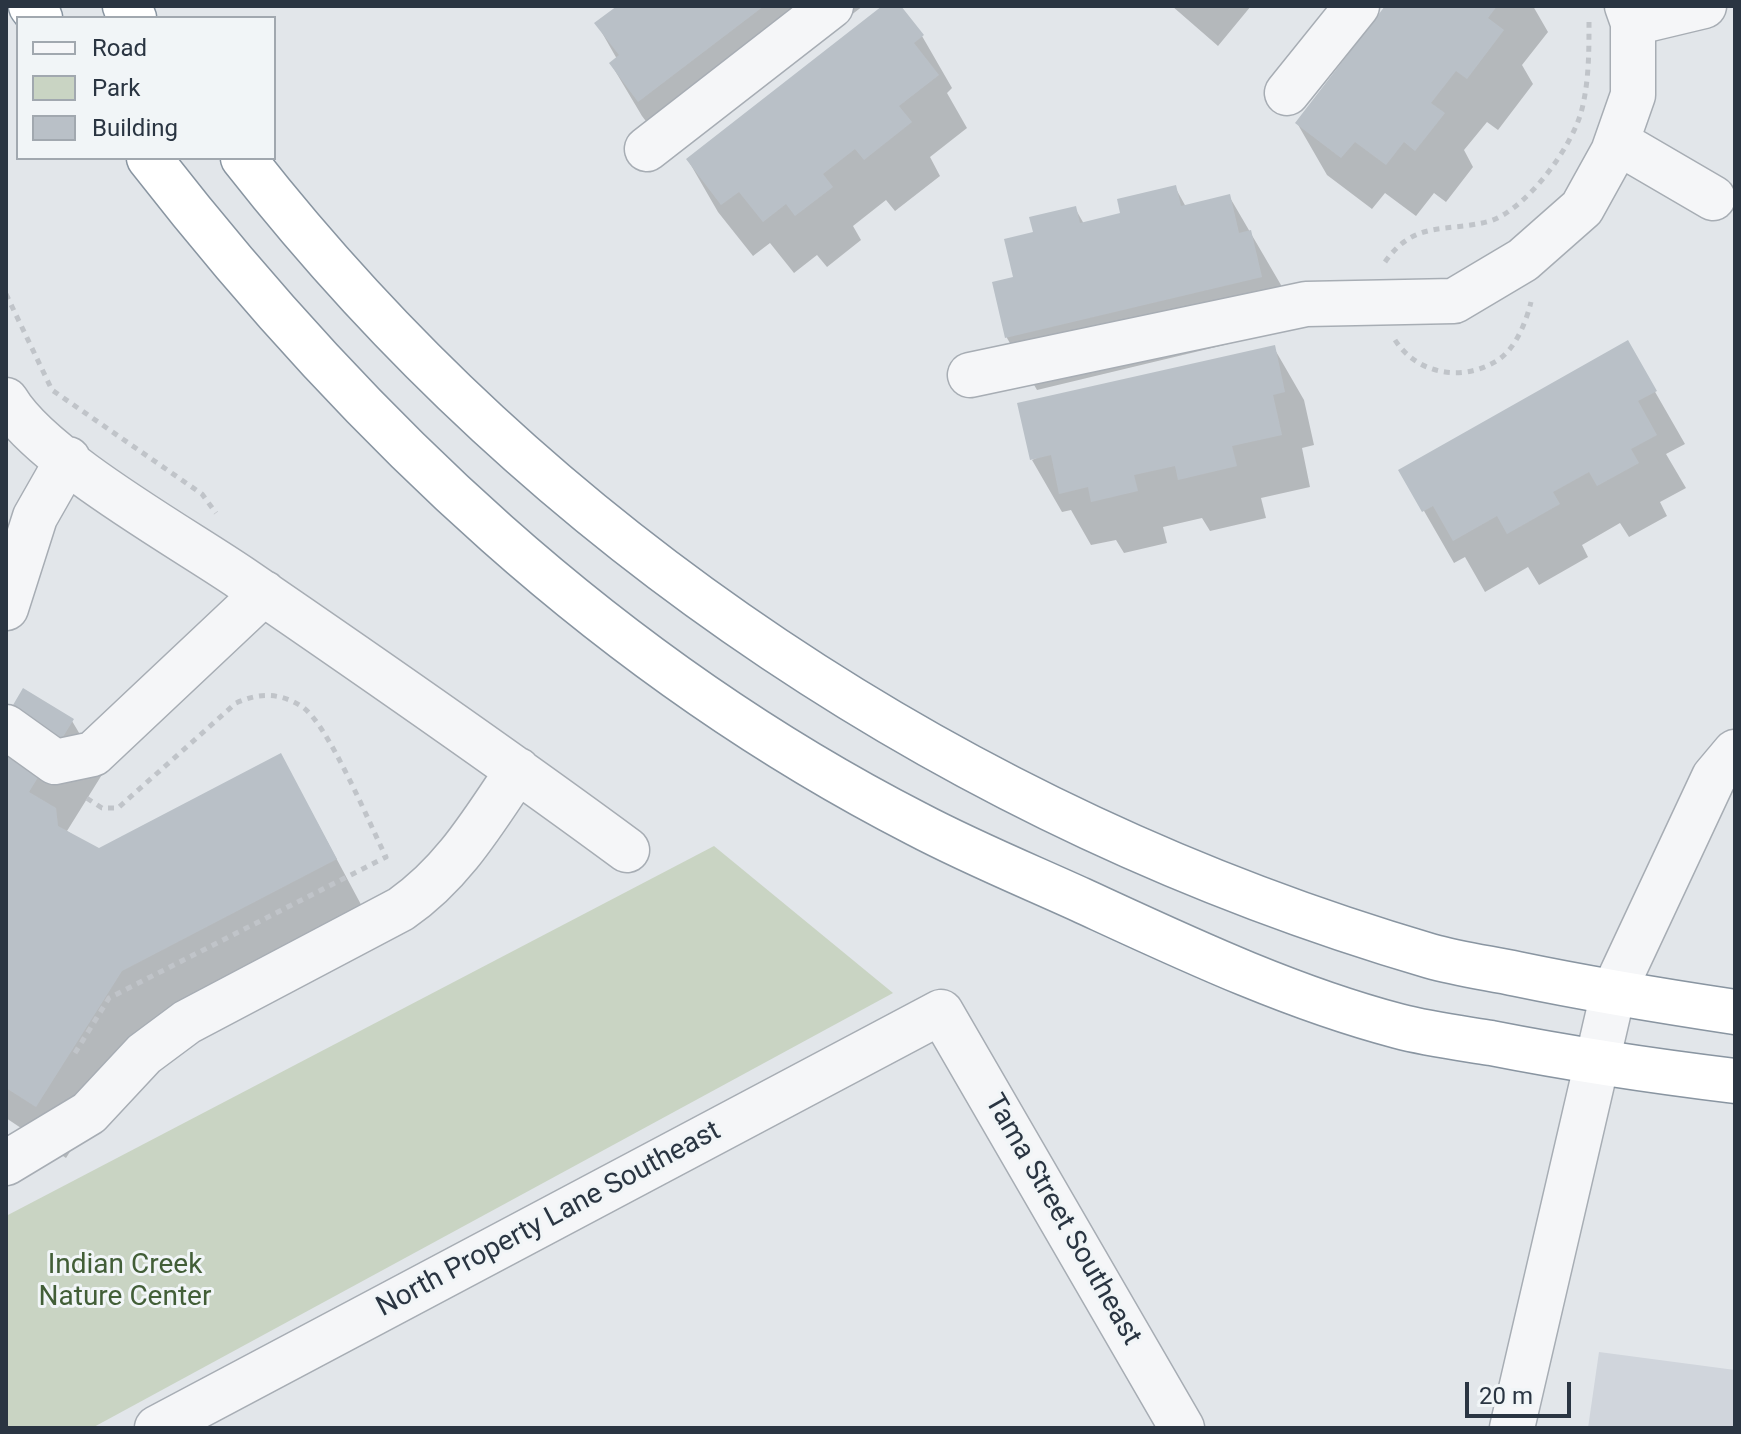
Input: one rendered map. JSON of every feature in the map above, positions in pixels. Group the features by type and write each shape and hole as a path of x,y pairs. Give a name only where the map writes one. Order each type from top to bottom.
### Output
{"highway":[{"path":"151,160 225,255 347,393 453,496 574,602 783,747 916,824 1264,981 1399,1026 1595,1063 1735,1081"},
{"path":"245,160 395,335 505,440 618,537 731,621 832,689 965,765 1097,832 1210,881 1434,957 1613,993 1735,1012"}],"street":[{"path":"647,149 831,6"},
{"path":"1287,93 1357,6"},
{"path":"970,375 1306,304 1454,301 1523,260 1582,208 1617,142 1633,95 1630,14 1704,6"},
{"path":"1617,142 1713,198"},
{"path":"6,400 29,428 68,459 518,770 627,850"},
{"path":"6,608 35,517 68,459"},
{"path":"6,727 55,762 93,754 264,593"},
{"path":"1512,1428 1613,993 1714,777 1735,752"},
{"path":"13,1154 89,1113 144,1054 187,1022 401,909 430,889 465,848 518,770"},
{"name":"North Property Lane Southeast","path":"157,1428 941,1012"},
{"name":"Tama Street Southeast","path":"941,1012 1182,1428"}],"path":[{"path":"75,1053 109,998 386,857 321,729 304,707 282,696 257,694 236,703 118,808 102,808 79,793"}],"shaded area":[{"path":"1599,1352 1735,1370 1735,1428 1588,1428"}],"green space":[{"name":"Indian Creek Nature Center","path":"714,846 893,993 92,1428 6,1428 6,1216"}],"building":[{"path":"617,6 764,6 638,102 609,63 619,55 594,23"},
{"path":"882,6 901,6 924,35 914,43 939,75 899,106 912,122 864,160 855,149 823,174 833,187 795,216 786,204 763,222 739,192 721,205 686,159"},
{"path":"1385,6 1497,6 1488,18 1504,30 1467,79 1456,71 1431,103 1445,113 1415,151 1404,142 1386,165 1355,142 1341,158 1295,123"},
{"path":"1176,185 1181,206 1230,194 1239,233 1251,230 1262,277 1005,338 992,282 1013,277 1004,239 1033,232 1029,217 1076,206 1080,223 1120,213 1117,199"},
{"path":"1628,340 1657,391 1638,401 1657,435 1631,449 1639,463 1597,486 1589,472 1553,492 1560,504 1507,534 1497,516 1453,541 1433,506 1422,512 1398,470"},
{"path":"1275,345 1285,392 1273,395 1282,435 1232,446 1237,466 1178,480 1175,466 1134,475 1138,491 1091,502 1088,487 1059,494 1051,455 1030,460 1017,403"},
{"path":"23,688 74,719 29,792 56,808 58,826 99,848 281,753 337,859 122,971 36,1107 6,1088 6,717"}]}
